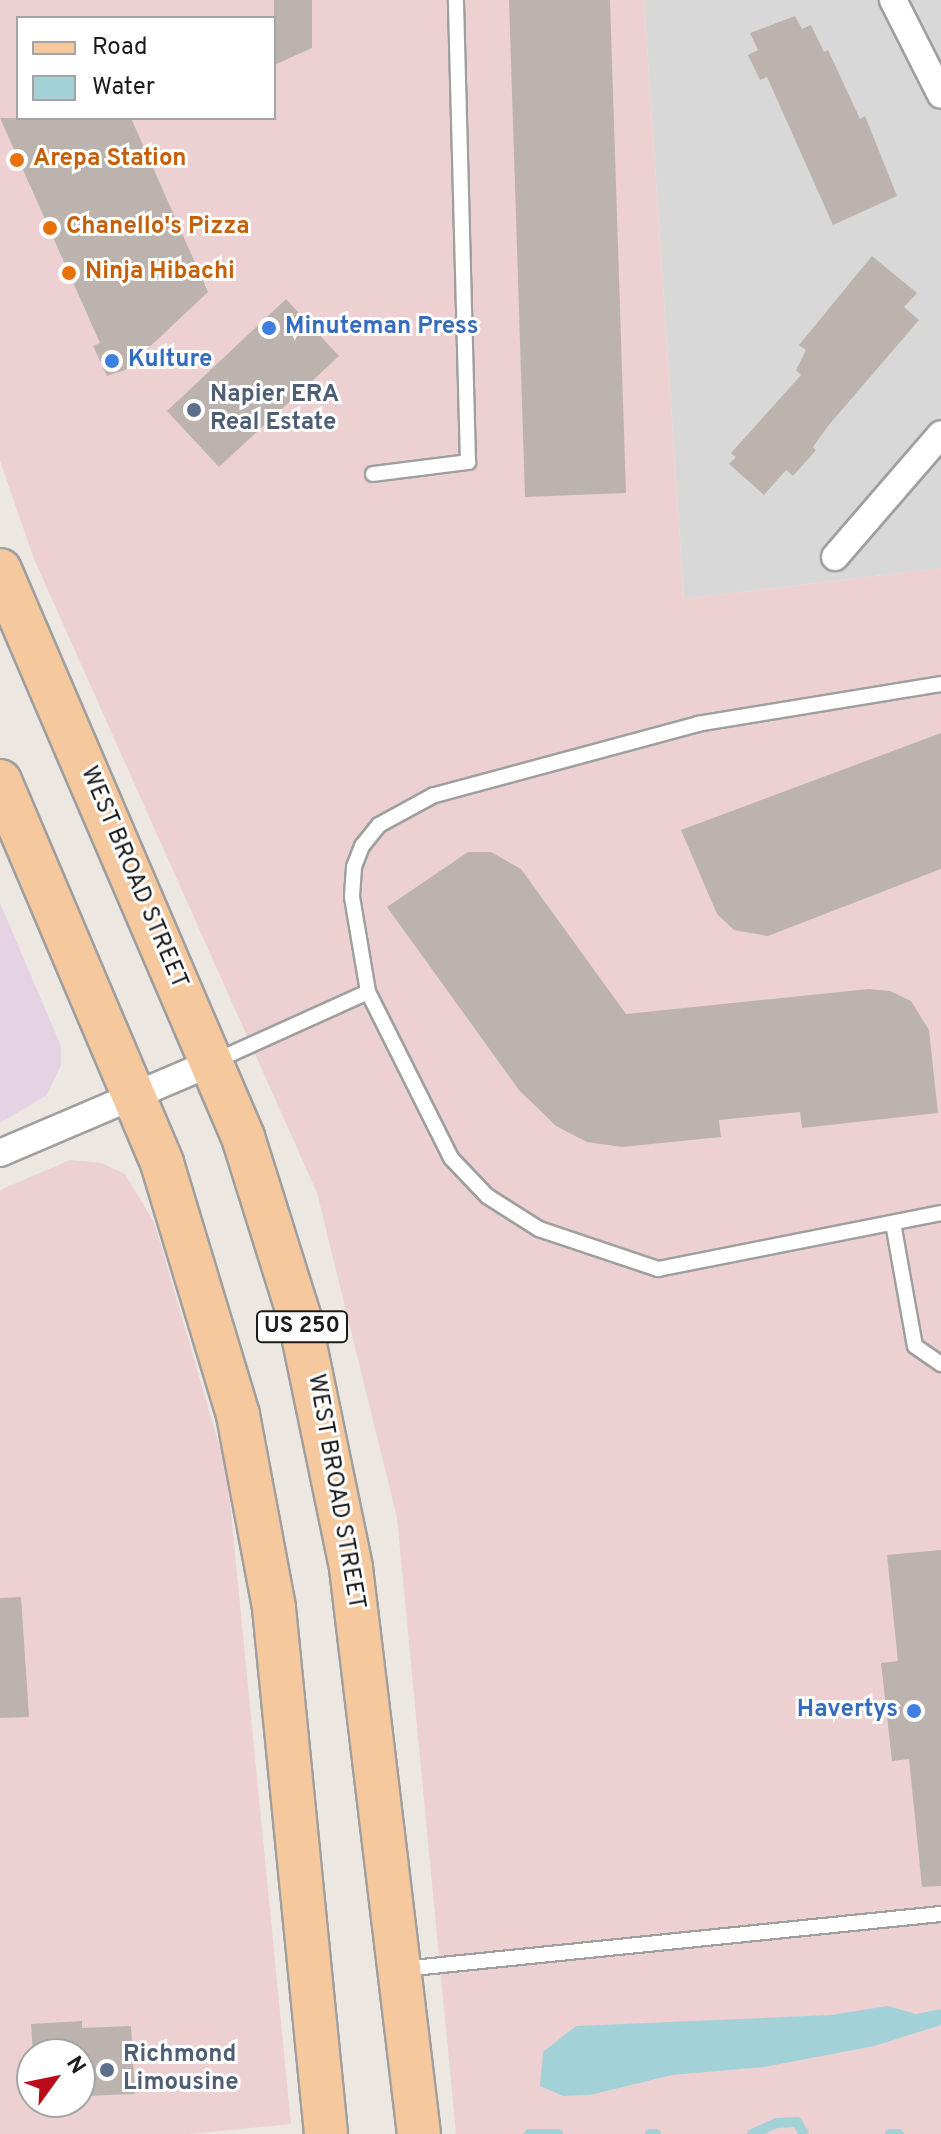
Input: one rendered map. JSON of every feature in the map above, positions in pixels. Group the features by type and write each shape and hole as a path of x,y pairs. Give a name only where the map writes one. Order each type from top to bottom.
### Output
{"main road":[{"name":"WEST BROAD STREET","path":"0,570 213,1062 261,1187 319,1395 360,1630 419,2134"},
{"name":"US 250","path":"0,781 136,1096 184,1226 222,1352 263,1543 282,1674 326,2134"}],"street":[{"path":"893,0 941,95"},
{"path":"835,557 941,434"},
{"path":"0,1153 213,1062"}],"lane":[{"path":"373,474 468,462 456,0"},
{"path":"941,684 698,724 434,795 379,825 354,867 352,897 368,992 451,1158 487,1196 539,1229 658,1269 941,1213"},
{"path":"213,1062 368,992"},
{"path":"893,1223 915,1346 941,1364"},
{"path":"399,1969 941,1914"}],"shaded area":[{"path":"0,0 644,0 684,599 941,568 941,2134 456,2134 397,1518 317,1193 34,559 0,461"},
{"path":"644,0 941,0 941,568 684,599"},
{"path":"0,903 61,1046 61,1065 47,1095 0,1123"},
{"path":"70,1160 102,1163 125,1174 154,1222 227,1472 291,2124 189,2134 0,2134 0,1190"}],"water":[{"path":"888,2006 916,2014 941,2009 941,2025 874,2046 764,2067 672,2075 590,2095 563,2096 540,2086 543,2052 576,2026 831,2015"}],"building":[{"path":"274,0 312,0 312,48 276,64"},
{"path":"509,0 610,0 626,493 525,497"},
{"path":"795,16 802,29 811,25 824,52 828,50 860,119 865,116 897,196 833,225 767,77 760,80 748,55 758,50 750,33"},
{"path":"0,118 132,120 208,292 125,370 107,376 93,346 100,343"},
{"path":"872,256 917,293 904,307 919,320 828,426 813,447 816,450 793,476 786,470 764,495 729,464 736,457 731,453 801,375 796,370 806,350 799,345"},
{"path":"286,299 339,356 219,467 167,411"},
{"path":"941,733 941,869 768,936 734,930 717,914 681,830"},
{"path":"468,852 491,852 521,869 626,1014 869,989 890,991 911,1001 929,1030 938,1113 802,1128 800,1112 719,1120 721,1137 622,1147 587,1142 556,1126 519,1090 387,907"},
{"name":"Havertys","path":"941,1550 941,1886 922,1887 909,1759 892,1761 881,1663 898,1661 887,1555"},
{"path":"21,1597 29,1717 0,1718 0,1598"},
{"name":"Richmond Limousine","path":"82,2021 82,2028 131,2026 135,2094 96,2096 96,2038 32,2038 31,2024"}],"waterway":[{"path":"752,2134 777,2123 797,2122 804,2134"},
{"path":"529,2134 558,2134"},
{"path":"650,2134 656,2134"},
{"path":"890,2134 899,2134"}],"place":[{"name":"Arepa Station","path":"17,160"},
{"name":"Chanello's Pizza","path":"50,228"},
{"name":"Ninja Hibachi","path":"69,273"},
{"name":"Minuteman Press","path":"269,328"},
{"name":"Kulture","path":"112,361"},
{"name":"Napier ERA Real Estate","path":"194,410"},
{"name":"Havertys","path":"914,1711"},
{"name":"Richmond Limousine","path":"107,2070"}]}
